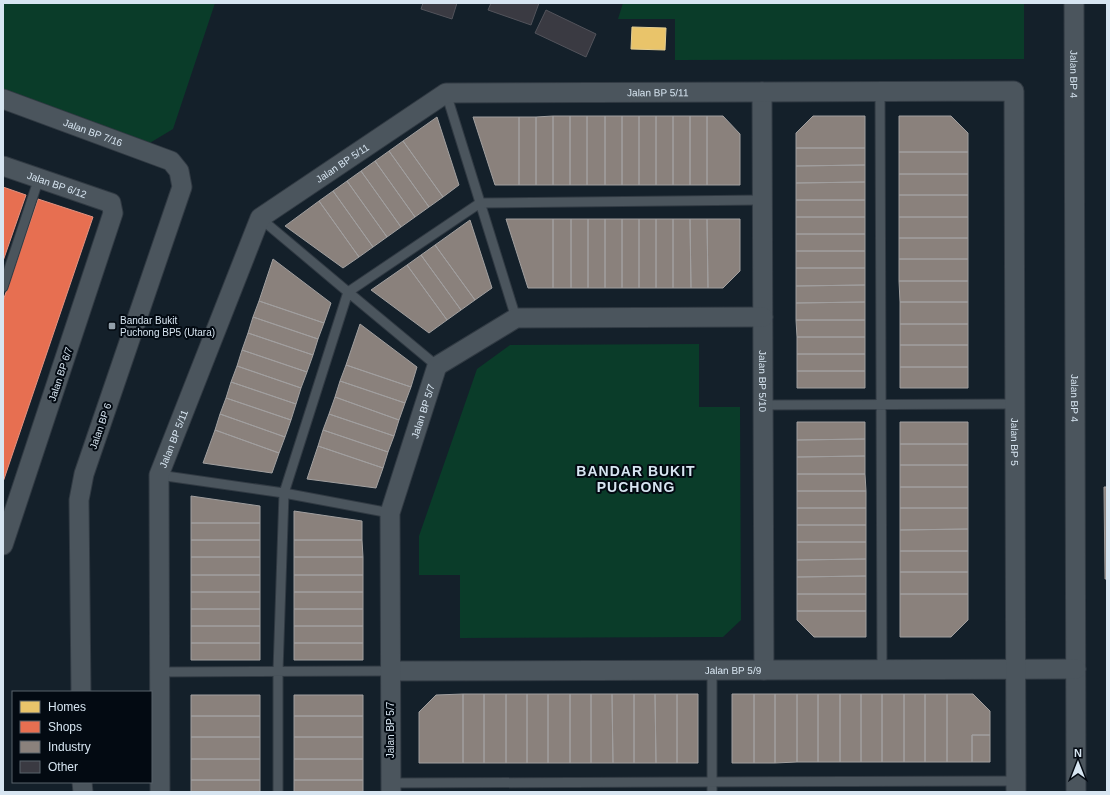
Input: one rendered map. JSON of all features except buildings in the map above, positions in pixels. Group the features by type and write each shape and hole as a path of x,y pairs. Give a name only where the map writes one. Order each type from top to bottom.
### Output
{"street":[{"name":"Jalan BP 4","path":"1074,3 1076,792"},
{"name":"Jalan BP 5/11","path":"160,792 159,475 260,218 446,93 1014,91"},
{"name":"Jalan BP 5","path":"1014,91 1016,786"},
{"name":"Jalan BP 5/10","path":"762,92 764,670"},
{"name":"Jalan BP 7/16","path":"3,99 172,161 179,172"},
{"name":"Jalan BP 6/12","path":"3,166 111,203"},
{"name":"Jalan BP 6","path":"81,691 79,500 84,474 182,187 179,172"},
{"name":"Jalan BP 6/7","path":"3,545 12,507 113,213 111,203"},
{"path":"437,366 516,318 763,317"},
{"name":"Jalan BP 5/7","path":"391,787 390,513 437,366"},
{"name":"Jalan BP 5/9","path":"390,671 1076,669"}],"lane":[{"path":"880,92 882,669"},
{"path":"446,93 516,318"},
{"path":"3,287 39,178"},
{"path":"278,792 278,671 284,493 348,292 480,202 762,200"},
{"path":"260,218 437,366"},
{"path":"763,405 1015,404"},
{"path":"159,475 284,493 390,513"},
{"path":"712,670 712,792"},
{"path":"160,672 390,671"},
{"path":"391,787 712,782 1016,786"}],"green space":[{"path":"3,3 215,3 173,129 148,144 3,93"},
{"path":"623,3 1024,3 1024,59 675,60 675,19 618,19"},
{"path":"699,344 699,407 740,407 741,620 723,637 460,638 460,575 419,575 419,536 477,369 510,345"}],"place":[{"name":"Bandar Bukit Puchong BP5 (Utara)","path":"112,326"}],"district":[{"name":"BANDAR BUKIT PUCHONG","path":"636,480"}]}
